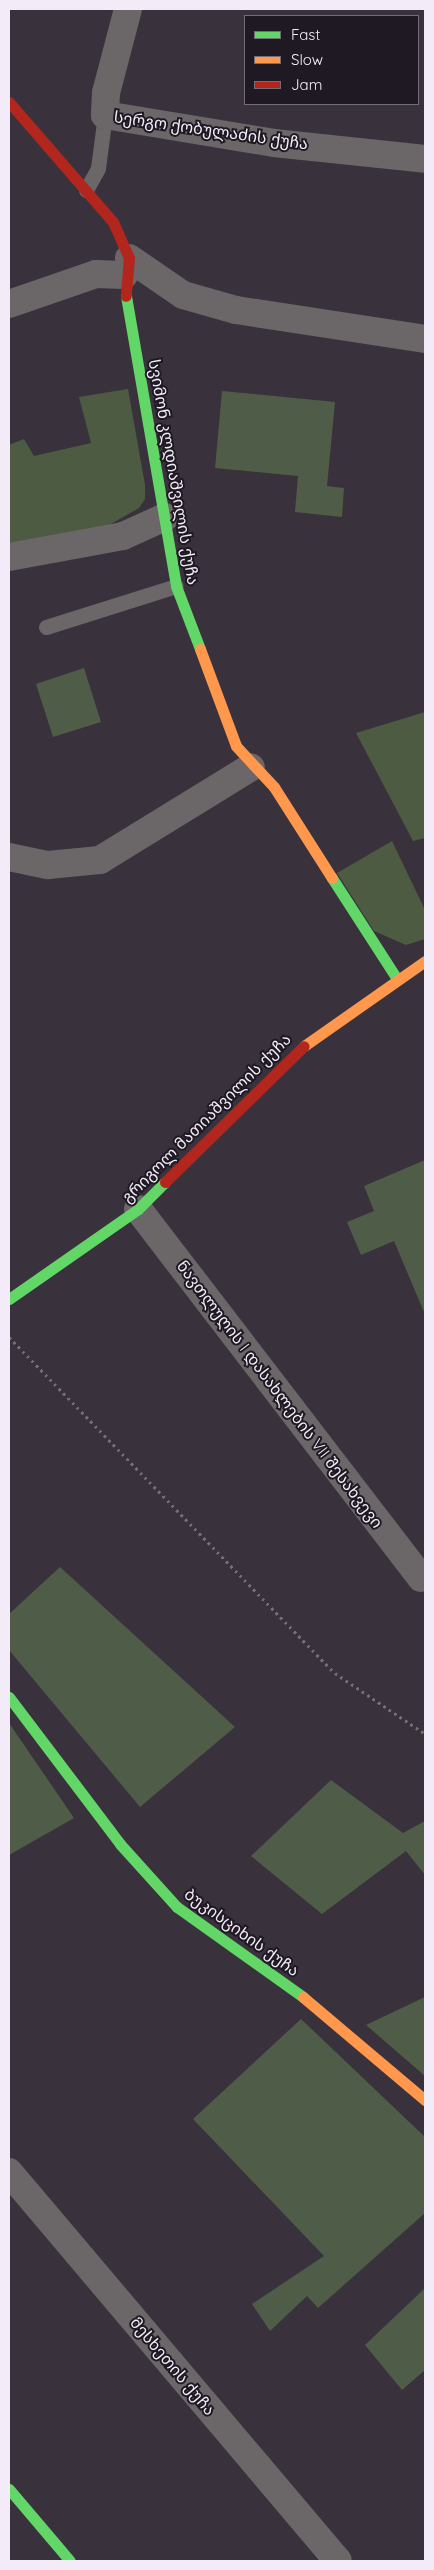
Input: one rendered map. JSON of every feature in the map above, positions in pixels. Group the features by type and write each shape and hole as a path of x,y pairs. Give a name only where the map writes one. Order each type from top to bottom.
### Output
{"street":[{"name":"სერგო ქობულაძის ქუჩა","path":"128,9 108,83 105,115 274,142 425,159"},
{"name":"სვიმონ კლდიაშვილის ქუჩა","path":"9,102 113,222 126,267 176,586 236,746 251,767 274,787 397,979"},
{"path":"9,304 96,274 126,267 183,295 236,310 425,339"},
{"path":"9,557 123,536 165,516"},
{"path":"9,857 48,865 100,860 251,767"},
{"name":"გრიგოლ მათიაშვილის ქუჩა","path":"9,1299 138,1209 285,1060 318,1031 425,961"},
{"name":"ნავთლუღის I დასახლების VII შესახვევი","path":"138,1209 421,1578"},
{"name":"ბუკისციხის ქუჩა","path":"9,1697 120,1844 177,1908 302,1995 425,2100"},
{"name":"მესხეთის ქუჩა","path":"9,2172 338,2561"},
{"path":"9,2489 70,2561"}],"lane":[{"path":"86,190 98,168 105,115"},
{"path":"46,627 176,586"}],"path":[{"path":"9,1337 335,1673 425,1734"}],"green space":[{"path":"128,389 145,485 145,499 139,508 109,525 9,548 9,445 24,439 34,456 91,443 79,397"},
{"path":"222,391 335,402 327,486 344,488 342,517 295,512 298,476 215,468"},
{"path":"84,668 101,722 53,737 36,684"},
{"path":"425,712 425,838 413,841 356,733"},
{"path":"392,841 425,910 425,939 406,945 374,931 337,873"},
{"path":"425,1160 424,1312 394,1241 361,1255 347,1222 374,1211 364,1186"},
{"path":"60,1567 235,1727 140,1807 9,1650 9,1614"},
{"path":"9,1723 74,1818 9,1855"},
{"path":"331,1780 403,1833 425,1821 425,1875 406,1851 322,1914 251,1856"},
{"path":"425,1997 425,2076 366,2025"},
{"path":"301,2019 425,2137 425,2213 318,2308 307,2296 270,2331 252,2304 324,2256 193,2119"},
{"path":"425,2288 425,2370 402,2390 365,2345"}],"traffic: fast":[{"path":"126,296 176,586 200,649"},
{"path":"332,878 397,979"},
{"path":"9,1299 138,1209 165,1182"},
{"path":"9,1697 120,1844 177,1907 303,1997"},
{"path":"9,2489 70,2561"}],"traffic: slow":[{"path":"200,649 236,746 274,787 332,878"},
{"path":"304,1046 425,961"},
{"path":"303,1997 425,2100"}],"traffic: jam":[{"path":"9,102 113,222 129,258 126,296"},
{"path":"165,1182 304,1046"}]}
